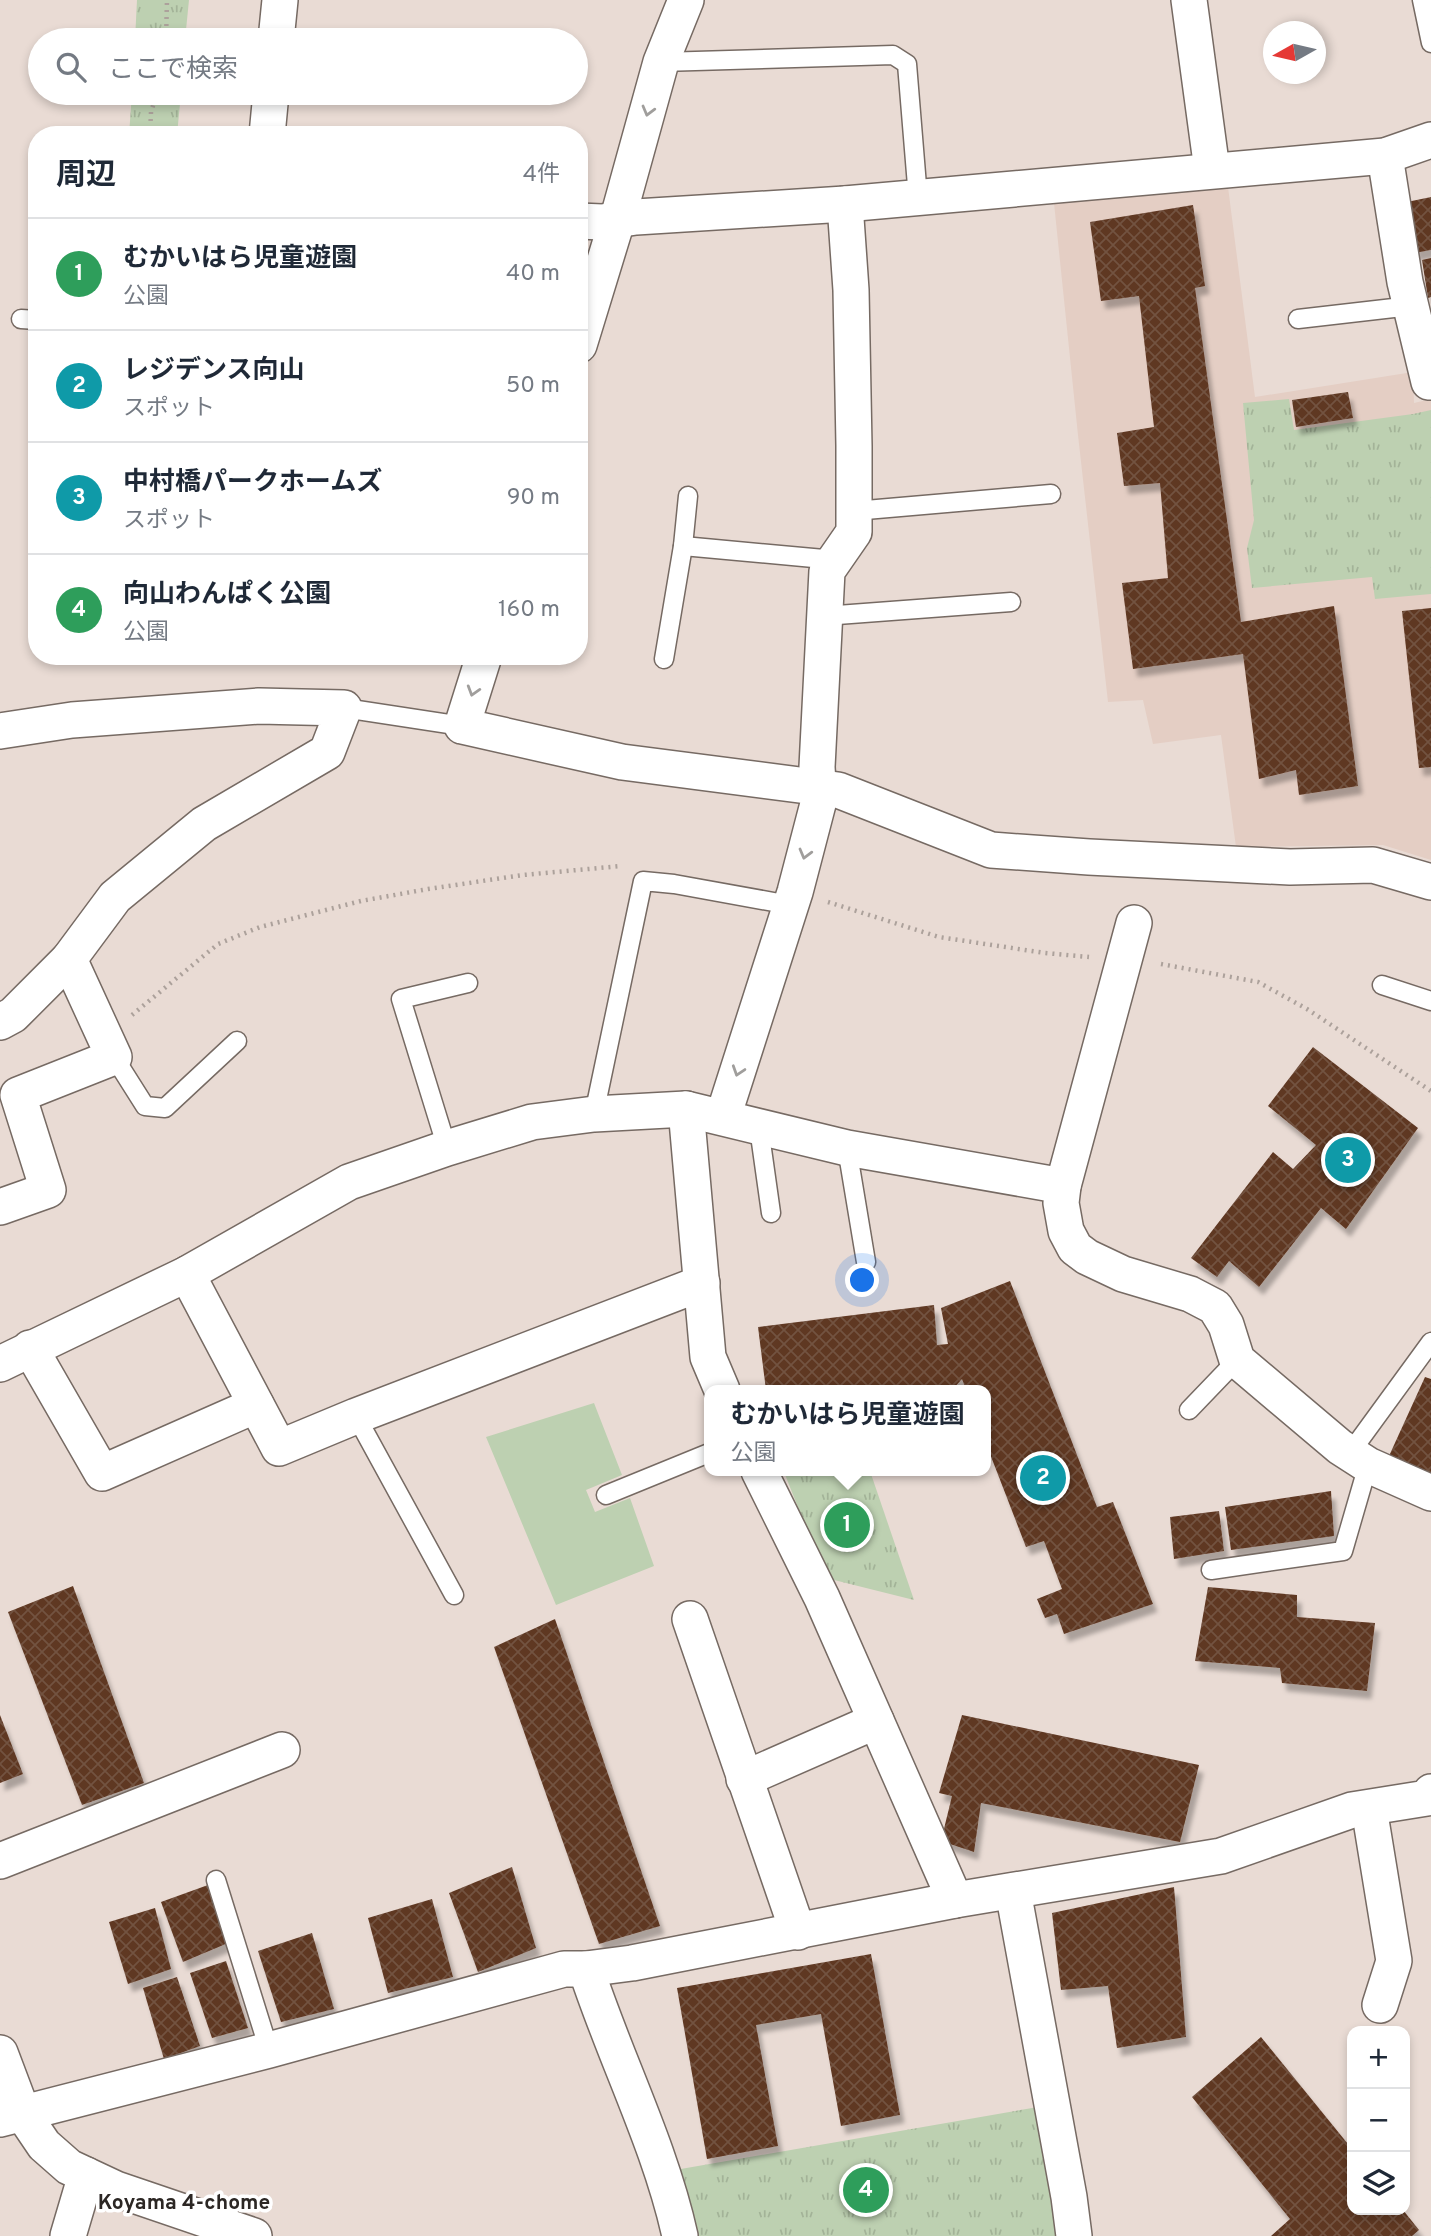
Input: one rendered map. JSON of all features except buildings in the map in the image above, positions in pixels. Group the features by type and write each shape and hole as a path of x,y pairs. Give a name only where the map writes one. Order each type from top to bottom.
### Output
{"street":[{"path":"278,28 281,0"},
{"path":"588,316 661,62 686,0"},
{"path":"1189,0 1212,170"},
{"path":"268,126 270,105"},
{"path":"588,221 845,204 1385,156 1431,140"},
{"path":"1385,156 1405,282 1429,382 1431,381"},
{"path":"723,1117 790,905 819,800 817,767 827,571 854,532 850,290 845,204"},
{"path":"481,665 462,726 622,762 838,790 991,850 1290,867 1373,865 1431,881"},
{"path":"0,731 72,720 245,707 344,708 327,752 204,824 114,897 69,959 13,1015 0,1023"},
{"path":"1134,923 1063,1186 1062,1203 1066,1231 1075,1248 1087,1257 1123,1274 1190,1294 1214,1307 1226,1325 1237,1360 1340,1447 1359,1459 1431,1493"},
{"path":"0,1207 48,1190 18,1096 110,1047 69,959"},
{"path":"686,1109 708,1357 720,1385"},
{"path":"256,1405 102,1473 15,1356 187,1274 349,1182 532,1122 594,1114 686,1109 847,1148 1063,1186"},
{"path":"187,1274 279,1448 702,1283"},
{"path":"761,1476 822,1598 955,1900"},
{"path":"690,1619 798,1932"},
{"path":"744,1780 876,1721"},
{"path":"0,1861 282,1749"},
{"path":"11,2117 564,1969 632,1963 955,1900 1221,1856 1352,1810 1430,1797"},
{"path":"1369,1808 1394,1961 1380,2005"},
{"path":"1013,1891 1074,2236"},
{"path":"586,1969 671,2194 680,2236"},
{"path":"0,2053 11,2117 69,2167 116,2189 254,2236"},
{"path":"68,2236 86,2175"}],"lane":[{"path":"1422,0 1431,43"},
{"path":"661,62 893,55 907,64 918,198"},
{"path":"1298,319 1411,306"},
{"path":"854,511 1051,494"},
{"path":"664,659 688,496"},
{"path":"682,546 835,560"},
{"path":"824,616 1011,602"},
{"path":"344,708 462,726"},
{"path":"594,1114 643,881 790,905"},
{"path":"447,1148 401,999 468,983"},
{"path":"1382,985 1431,1001"},
{"path":"110,1047 145,1106 165,1108 237,1041"},
{"path":"759,1128 771,1213"},
{"path":"847,1148 866,1262"},
{"path":"1211,1570 1343,1551 1359,1459 1431,1342"},
{"path":"1189,1410 1237,1360"},
{"path":"356,1416 454,1595"},
{"path":"606,1495 704,1455"},
{"path":"216,1880 269,2050"}],"path":[{"path":"166,0 166,28"},
{"path":"150,126 153,105"},
{"path":"110,1047 218,944 260,927 360,901 428,889 523,875 633,865"}],"shaded area":[{"path":"1228,187 1255,397 1413,372 1414,403 1431,399 1431,860 1383,845 1236,847 1221,735 1153,744 1143,700 1108,702 1054,203"}],"green space":[{"path":"137,0 189,0 186,28 136,28"},
{"path":"131,105 180,105 178,126 130,126"},
{"path":"1289,399 1294,430 1431,410 1431,594 1375,599 1372,577 1252,588 1247,548 1254,520 1243,403"},
{"path":"594,1403 622,1475 586,1490 595,1512 630,1498 654,1566 556,1605 486,1437"},
{"path":"786,1476 872,1476 914,1600 826,1578"},
{"path":"1038,2107 1056,2236 696,2236 675,2170"}],"place":[{"name":"中村橋パークホームズ","path":"1348,1160"},
{"name":"レジデンス向山","path":"1043,1478"},
{"name":"むかいはら児童遊園","path":"847,1525"},
{"name":"向山わんぱく公園","path":"866,2190"}],"district":[{"name":"Koyama 4-chome","path":"184,2202"}]}
